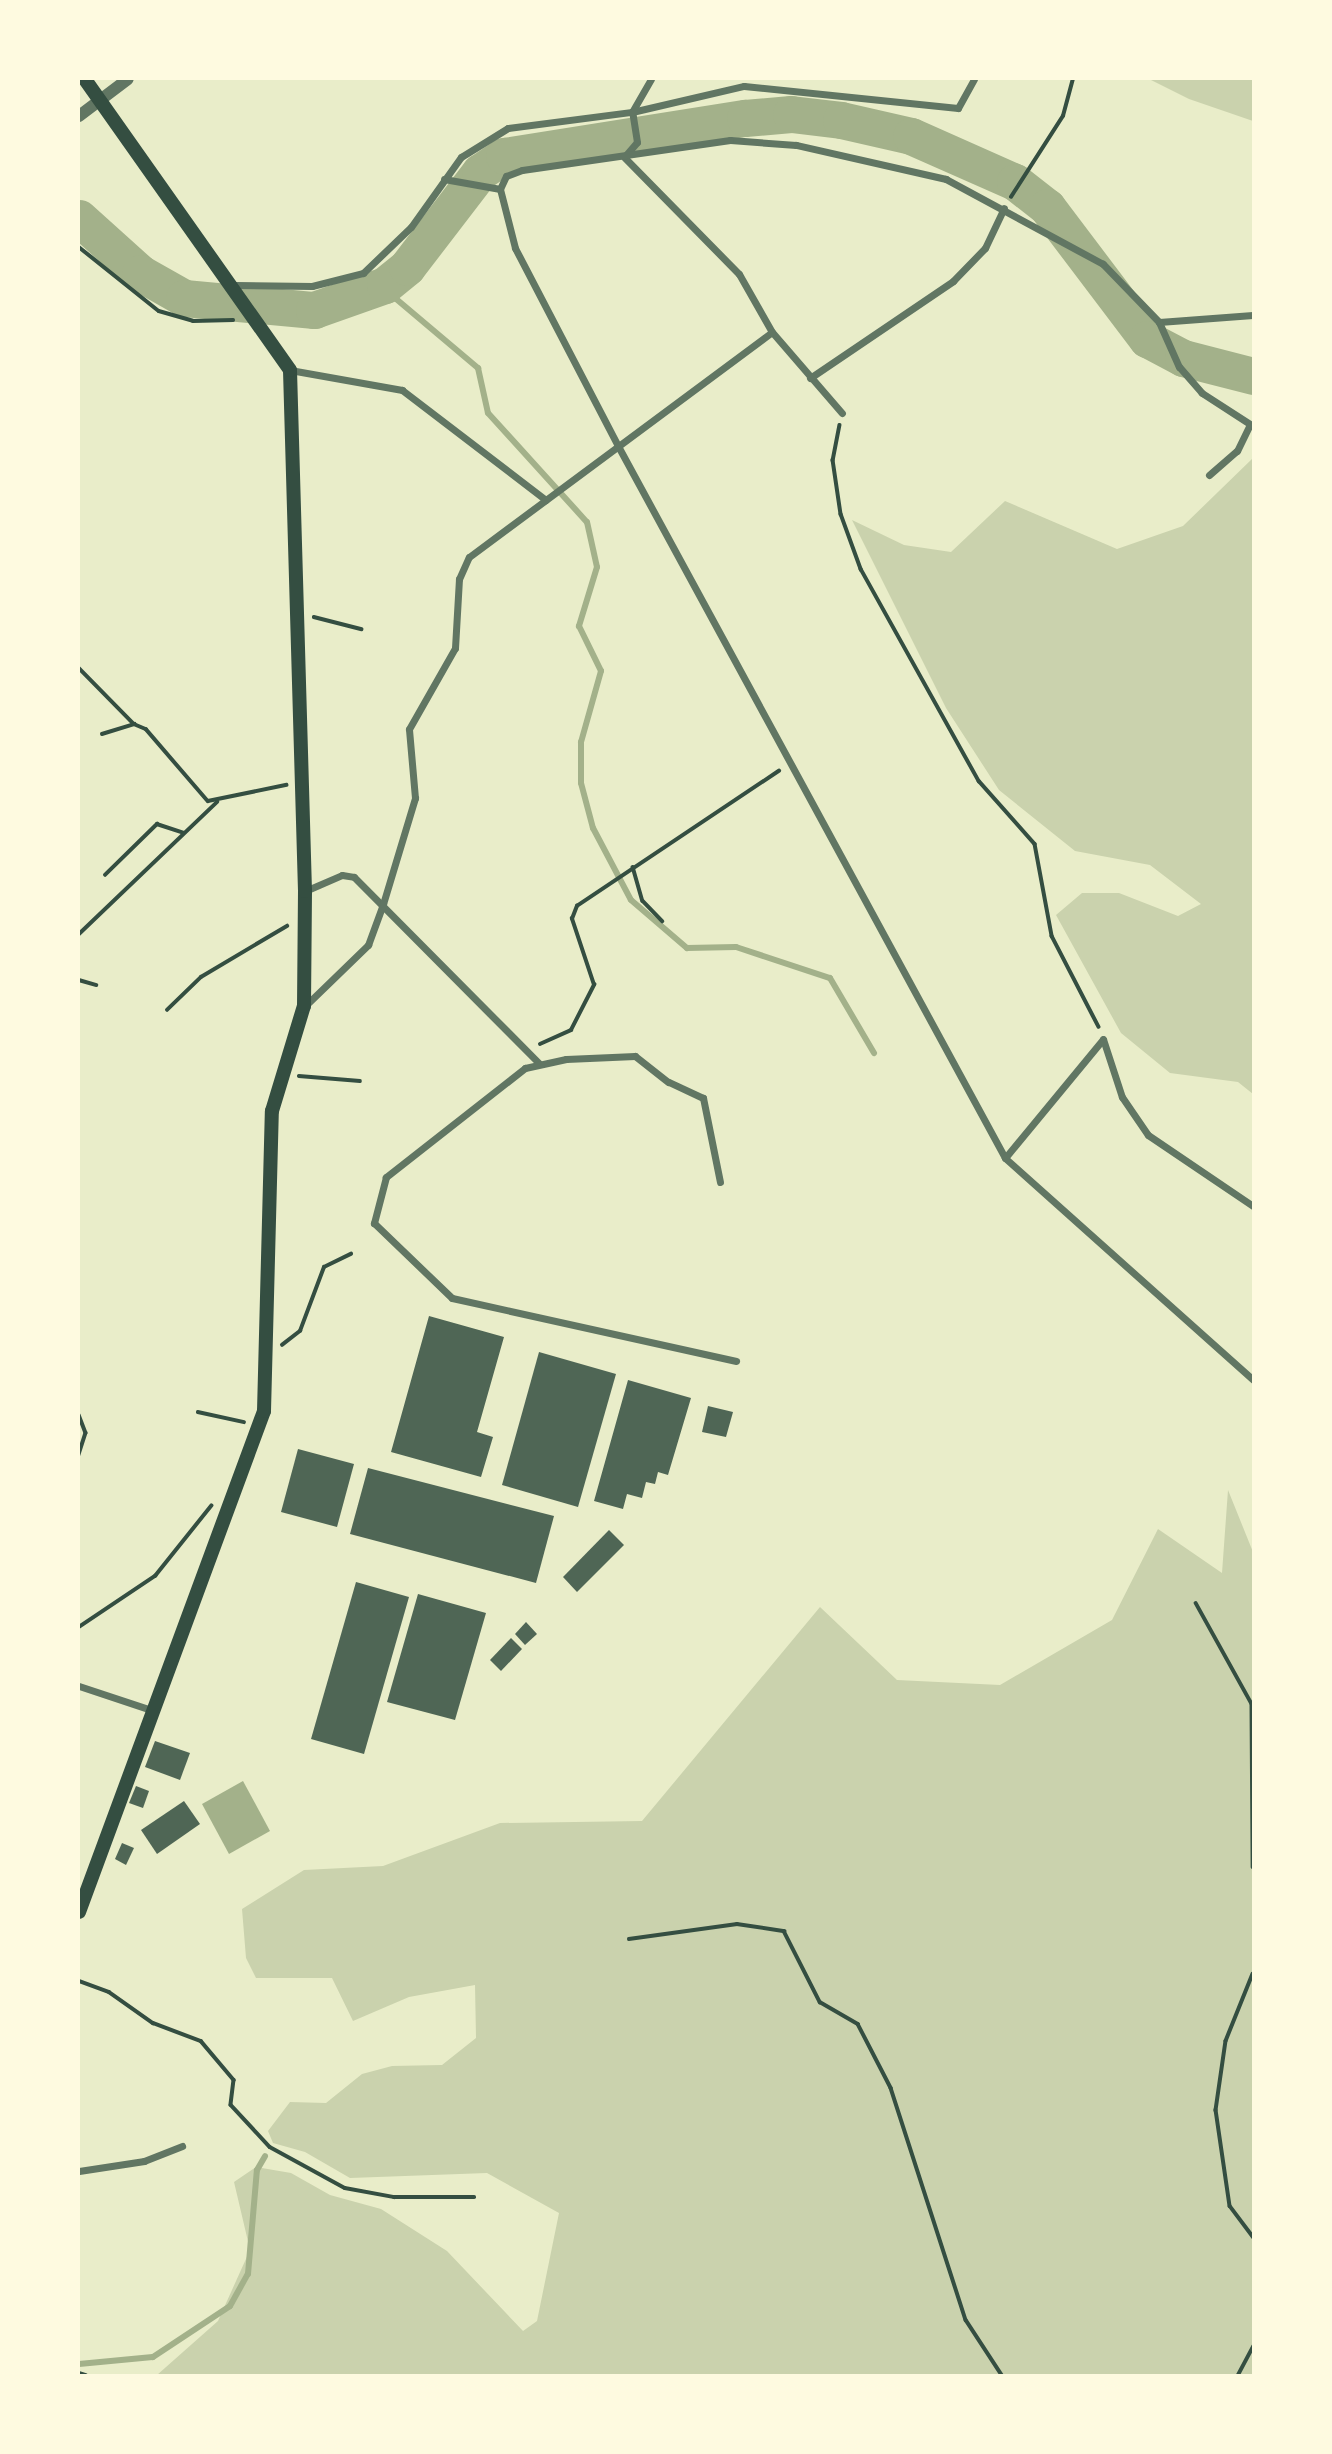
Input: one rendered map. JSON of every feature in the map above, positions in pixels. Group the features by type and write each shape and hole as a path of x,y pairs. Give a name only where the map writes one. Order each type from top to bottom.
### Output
{"main road":[{"path":"79,1912 237,1495 259,1428 270,1347 268,1158 280,1074 304,1006 305,923 290,370 239,289 85,79"}],"street":[{"path":"79,116 128,79"},
{"path":"624,157 637,142 632,112 651,79"},
{"path":"239,289 337,284 363,273 411,227 443,179 488,135 632,112 744,86 958,108 974,79"},
{"path":"1209,475 1237,451 1251,426 1179,367 1159,322 1103,264 1005,208 946,179 796,145 730,140 522,170 506,176 500,189 515,248 618,446 1005,1158 1253,1380"},
{"path":"624,157 739,274 772,332 842,413"},
{"path":"443,179 500,189"},
{"path":"810,378 953,281 985,248 1005,208"},
{"path":"1159,322 1253,315"},
{"path":"304,1006 368,945 383,904 415,798 409,729 455,648 463,567 546,500 772,332"},
{"path":"290,370 402,390 546,500"},
{"path":"305,891 342,875 383,904 539,1063"},
{"path":"1005,1158 1103,1039"},
{"path":"1103,1039 1122,1097 1148,1135 1253,1206"},
{"path":"720,1182 703,1098 668,1082 635,1056 539,1063 386,1177 374,1223 452,1298 736,1361"},
{"path":"79,1686 155,1711"},
{"path":"79,2171 144,2161 182,2146"}],"path":[{"path":"1005,208 1034,158 1063,116 1073,79"},
{"path":"79,247 143,301 179,319 225,321 255,312"},
{"path":"842,413 833,460 841,514 861,569 979,781 1035,844 1052,936 1103,1039"},
{"path":"298,617 327,617 361,629"},
{"path":"79,668 134,724 146,729 208,801 217,802 303,785"},
{"path":"102,734 134,724"},
{"path":"525,1049 566,1034 577,1022 594,985 572,912 633,867 790,765"},
{"path":"79,934 217,802"},
{"path":"105,875 157,824 172,824 184,833"},
{"path":"633,867 643,901 663,921"},
{"path":"167,1010 201,977 278,931 305,923"},
{"path":"79,979 96,985"},
{"path":"280,1074 360,1081"},
{"path":"270,1347 293,1341 324,1267 351,1254"},
{"path":"198,1412 259,1428"},
{"path":"79,1415 86,1433 79,1455"},
{"path":"79,1627 155,1576 207,1508 237,1495"},
{"path":"1196,1603 1252,1704 1253,1867"},
{"path":"629,1939 737,1924 784,1931 820,2002 858,2024 891,2088 966,2320 1002,2375"},
{"path":"1253,1974 1226,2041 1216,2110 1230,2206 1253,2237"},
{"path":"79,1981 108,1992 153,2023 201,2041 234,2080 231,2105 270,2147 345,2188 394,2197 474,2197"},
{"path":"1238,2375 1253,2347"},
{"path":"79,2373 86,2375"}],"shaded area":[{"path":"1149,79 1253,79 1253,121 1189,99"},
{"path":"1253,458 1253,1094 1238,1082 1170,1073 1121,1033 1056,915 1082,893 1119,893 1178,916 1201,904 1150,865 1075,851 999,790 946,708 852,520 904,545 951,552 1005,501 1117,549 1183,526"},
{"path":"1228,1490 1253,1552 1253,2375 157,2375 218,2321 250,2250 234,2182 256,2167 291,2173 330,2195 381,2209 447,2251 523,2331 537,2321 559,2213 487,2173 350,2178 305,2152 273,2143 268,2131 290,2102 326,2103 362,2074 392,2066 442,2065 476,2038 475,1985 409,1997 353,2021 332,1978 256,1978 246,1958 242,1909 304,1870 383,1866 500,1823 642,1821 820,1607 897,1680 1000,1685 1112,1620 1158,1529 1222,1573"},
{"path":"243,1781 270,1831 229,1854 202,1804"}],"building":[{"path":"429,1316 504,1337 477,1432 493,1437 481,1477 391,1452"},
{"path":"539,1352 616,1374 578,1507 502,1485"},
{"path":"628,1380 691,1398 668,1475 658,1472 655,1484 646,1482 642,1498 627,1494 623,1509 594,1501"},
{"path":"708,1406 733,1412 726,1437 702,1432"},
{"path":"298,1449 354,1464 337,1527 281,1512"},
{"path":"368,1468 554,1516 536,1583 350,1534"},
{"path":"609,1530 624,1545 577,1592 563,1577"},
{"path":"356,1582 409,1597 364,1754 311,1739"},
{"path":"418,1594 486,1613 455,1720 387,1702"},
{"path":"526,1622 537,1634 525,1645 515,1634"},
{"path":"511,1638 522,1649 501,1671 490,1660"},
{"path":"155,1741 190,1753 180,1780 145,1767"},
{"path":"136,1786 149,1791 143,1808 129,1803"},
{"path":"184,1801 200,1824 157,1854 141,1830"},
{"path":"122,1843 134,1848 126,1865 115,1859"}],"waterway":[{"path":"79,218 140,273 184,298 314,310 385,285 407,267 480,172 504,156 745,118 791,114 841,120 911,136 1015,182 1047,207 1147,339 1183,358 1253,376"},
{"path":"382,287 478,368 488,413 587,522 597,567 579,626 601,671 581,742 581,783 593,828 631,900 687,948 736,947 830,978 874,1053"},
{"path":"79,2364 153,2357 230,2306 248,2274 257,2170 265,2156"}]}
